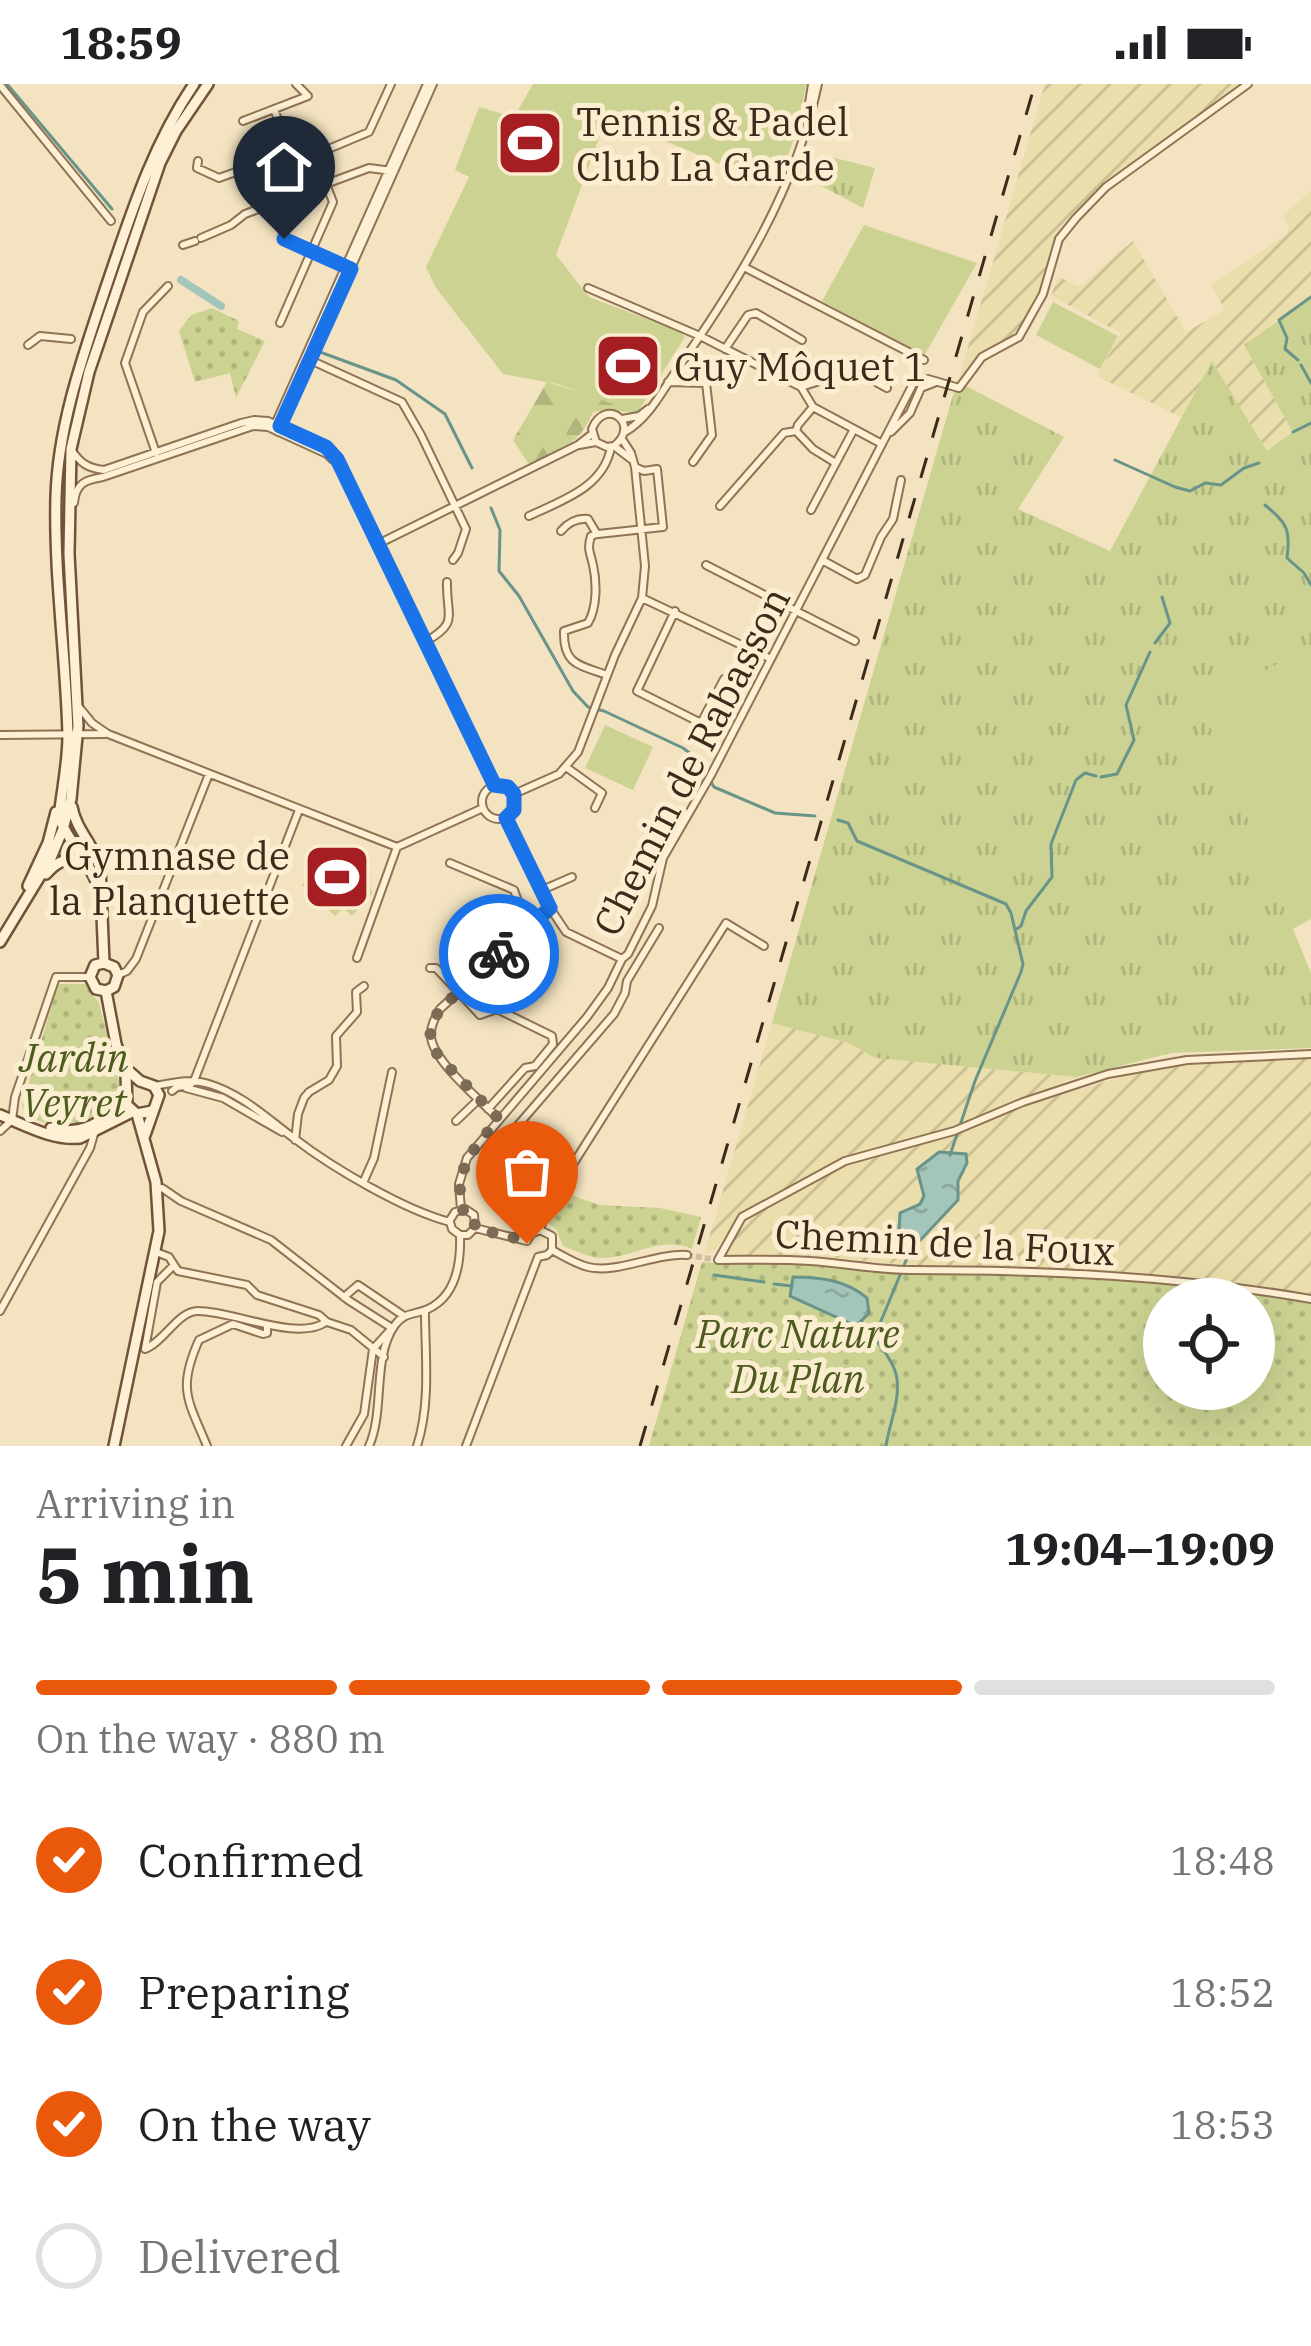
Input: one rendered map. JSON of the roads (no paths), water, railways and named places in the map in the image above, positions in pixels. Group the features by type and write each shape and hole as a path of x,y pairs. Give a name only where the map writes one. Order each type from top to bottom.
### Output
{"main road":[{"path":"0,932 35,872 54,819 77,704 63,434 80,364 135,200 168,123 194,84"},
{"path":"0,941 51,858 71,799 77,755 56,526 88,372 152,185 176,131 208,84"},
{"path":"63,783 59,817 88,864 100,895"},
{"path":"71,799 75,821 100,867 104,963"},
{"path":"32,892 52,866 63,860 88,864"},
{"path":"104,963 118,975 114,987 106,991 93,986 90,977 95,965 104,963"},
{"path":"106,991 158,1202 156,1252 114,1446"},
{"path":"124,1067 154,1086 159,1100 144,1137"},
{"path":"128,1088 140,1081"},
{"path":"3,1117 58,1138 80,1138 111,1114 152,1111"},
{"path":"3,1117 64,1132 92,1129"}],"street":[{"path":"243,121 308,96 296,84"},
{"path":"314,155 370,132 391,84"},
{"path":"277,428 430,84"},
{"path":"530,516 591,484 612,446 641,421 700,336 744,267 791,176 803,145 815,84"},
{"name":"Chemin de Rabasson","path":"461,1209 459,1184 467,1158 608,988 636,941 652,906 663,857 712,773 882,444 910,413 917,386 936,382 959,388 982,357 1019,338 1043,294 1059,239 1076,218 1106,187 1248,84"},
{"path":"0,86 111,220"},
{"path":"274,109 290,151"},
{"path":"198,161 197,168 219,178 310,146 332,205 280,323"},
{"path":"183,245 245,214 362,170 391,171"},
{"path":"362,170 387,181"},
{"path":"271,205 284,239 348,268"},
{"path":"744,267 924,360"},
{"path":"157,453 125,363 143,312 168,286"},
{"path":"588,288 700,336 801,387 813,407 882,444"},
{"path":"725,349 748,315 756,313 802,340"},
{"path":"28,345 40,335 71,339"},
{"path":"308,359 402,402 466,530 453,560"},
{"path":"801,387 854,370 887,388"},
{"path":"668,382 706,383 712,435 693,462"},
{"path":"594,438 593,424 599,416 639,416 651,407"},
{"path":"813,407 796,431 812,449 835,463"},
{"path":"514,794 549,780 578,752 642,598 645,566 634,465 621,419"},
{"path":"64,472 112,469 254,420 329,450 494,785"},
{"path":"64,472 87,480 104,477 252,426 277,428"},
{"path":"811,510 854,429"},
{"path":"720,506 784,433 796,431"},
{"path":"378,544 594,438"},
{"path":"594,438 644,471 657,469 663,527 591,536 595,610 588,623 564,631 563,645 576,664 607,675"},
{"path":"71,448 89,468"},
{"path":"68,521 76,490 87,480"},
{"path":"822,560 857,579 865,575 893,519 901,480"},
{"path":"561,531 567,524 588,519 597,534"},
{"path":"706,565 855,641"},
{"path":"424,642 443,632 450,620 447,582"},
{"path":"642,598 771,659"},
{"path":"675,611 637,691 701,723 724,679"},
{"path":"77,704 92,724 109,734 397,847 483,808"},
{"path":"0,735 53,733 92,724"},
{"path":"73,730 109,734"},
{"path":"77,755 97,734"},
{"path":"566,767 602,793 595,808"},
{"path":"118,975 136,959 208,774"},
{"path":"494,785 508,787 514,794 514,810 506,818 493,818 483,808 483,794 494,785"},
{"path":"159,1100 194,1081 298,810"},
{"path":"506,818 566,932 622,959"},
{"path":"357,958 397,847"},
{"path":"450,863 514,890 518,902 510,919 520,934"},
{"path":"541,890 572,877"},
{"path":"499,1119 439,1057 430,1042 431,1025 440,1009 550,908"},
{"path":"552,1250 538,1257 529,1251 527,1241 540,1230 549,1202 726,922 764,946"},
{"path":"500,1146 614,1014 627,981 659,928"},
{"path":"430,968 436,968 480,1015 497,1009 552,1036 553,1044 535,1066 525,1068 488,1108"},
{"path":"3,1117 15,1097 56,977 90,977"},
{"path":"293,1138 302,1103 337,1066 338,1031 357,1012 356,992 364,986"},
{"path":"562,1047 576,1059"},
{"name":"Chemin de la Foux","path":"1311,1054 1240,1055 1108,1074 954,1131 845,1161 742,1217 718,1260 1140,1279 1244,1287 1311,1299"},
{"path":"364,1183 392,1072"},
{"path":"154,1086 209,1084 241,1100 293,1138"},
{"path":"172,1091 195,1089 223,1098 364,1183 450,1222"},
{"path":"456,1120 479,1099"},
{"path":"0,1311 92,1145 92,1129"},
{"path":"80,1138 84,1156"},
{"path":"157,1188 271,1240 392,1328"},
{"path":"158,1202 181,1201"},
{"path":"461,1209 474,1215 475,1228 468,1235 460,1235 450,1222 461,1209"},
{"path":"475,1228 527,1241"},
{"path":"540,1230 552,1236 552,1250"},
{"path":"346,1446 364,1414 373,1348 404,1316 425,1311 446,1294 458,1273 460,1235"},
{"path":"552,1250 598,1268 685,1255"},
{"path":"156,1252 167,1255 178,1271 247,1286 257,1295 319,1315 351,1330 384,1357"},
{"path":"466,1446 538,1257"},
{"path":"174,1265 157,1282 145,1349 190,1312 234,1316 267,1327 315,1330 327,1322"},
{"path":"344,1297 358,1285 404,1316"},
{"path":"417,1446 423,1427 425,1311"},
{"path":"207,1446 187,1398 190,1362 200,1340 232,1324 263,1334 267,1327"},
{"path":"369,1446 392,1328"}],"water":[{"path":"939,1152 966,1154 958,1200 912,1249 899,1231 900,1213 920,1204 924,1196 917,1169"},
{"path":"793,1277 850,1287 867,1298 869,1313 856,1326 790,1296"}],"waterway":[{"path":"7,84 112,209"},
{"path":"181,280 221,306"},
{"path":"1298,360 1285,349 1287,338 1279,320 1311,297"},
{"path":"320,352 396,380 445,414 472,468"},
{"path":"1301,365 1311,383"},
{"path":"1293,432 1311,423"},
{"path":"1115,460 1190,491 1205,483 1221,485 1259,463"},
{"path":"1265,505 1285,527 1287,558 1311,585"},
{"path":"491,508 500,530 499,571 519,596 573,691 588,707 683,748 696,758 714,787 775,813 815,816"},
{"path":"1155,643 1170,623 1162,597"},
{"path":"1101,777 1117,774 1134,740 1126,705 1150,652"},
{"path":"1015,930 1052,877 1051,844 1076,780 1085,773 1096,776"},
{"path":"838,820 848,823 857,841 1006,904 1011,913 1021,972 950,1155"},
{"path":"874,1338 912,1246"},
{"path":"714,1275 764,1282"},
{"path":"774,1284 792,1286"},
{"path":"862,1322 888,1357 897,1379 886,1446"}],"tunnel":[{"path":"687,1255 718,1260"}],"railway":[{"path":"640,1446 1035,84"}],"place":[{"name":"Tennis & Padel Club La Garde","path":"530,143"},
{"name":"Guy Môquet 1","path":"628,366"},
{"name":"Gymnase de la Planquette","path":"337,877"}],"park label":[{"name":"Jardin Veyret","path":"74,1080"},
{"name":"Parc Nature Du Plan","path":"798,1356"}]}
